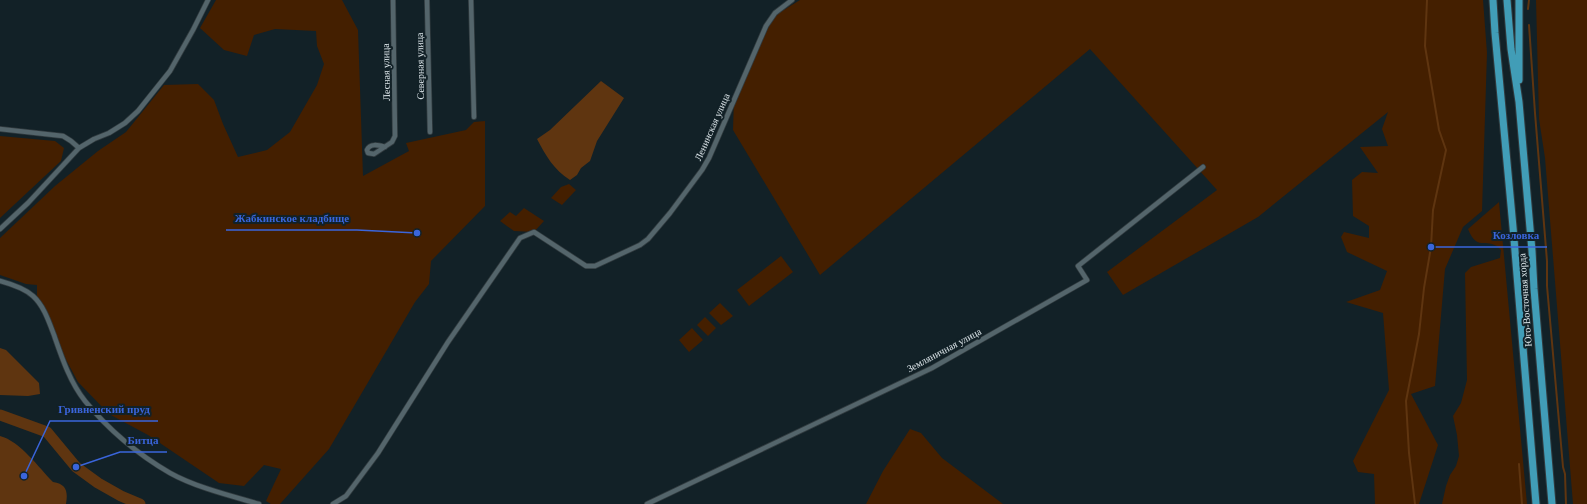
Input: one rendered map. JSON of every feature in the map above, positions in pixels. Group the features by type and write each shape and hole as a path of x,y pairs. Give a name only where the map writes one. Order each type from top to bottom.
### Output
{"main road":[{"name":"Юго-Восточная хорда","path":"1493,0 1536,504"},
{"name":"Юго-Восточная хорда","path":"1507,0 1511,49 1519,102 1552,504"},
{"path":"1518,0 1519,102"}],"street":[{"path":"0,229 28,203 80,148 125,123 138,110 170,71 208,0"},
{"name":"Лесная улица","path":"385,147 392,142 396,136 393,0"},
{"name":"Северная улица","path":"427,0 430,132"},
{"path":"471,0 474,117"},
{"name":"Ленинская улица","path":"333,504 346,496 378,453 448,342 520,238 534,232 586,266 595,266 640,245 648,239 670,213 702,170 709,158 766,26 775,13 792,0"},
{"path":"0,129 63,136 80,148"},
{"name":"Земляничная улица","path":"647,504 932,368 1088,280 1078,266 1203,167"},
{"path":"0,281 23,289 33,296 40,304 49,322 68,372 84,400 106,424 140,453 171,473 197,484 258,504"}],"shaded area":[{"path":"216,0 342,0 358,30 363,176 409,151 406,143 466,130 474,122 485,121 485,206 431,261 429,284 415,302 329,449 280,504 271,504 266,501 281,469 264,465 244,486 219,483 148,435 109,414 78,382 63,354 42,303 37,296 37,285 26,284 0,275 0,238 55,186 98,151 126,132 164,85 198,84 214,100 238,157 267,150 290,132 317,85 324,64 317,46 316,31 275,29 254,35 247,56 224,50 200,28"},
{"path":"800,0 1483,0 1487,53 1482,211 1463,227 1445,269 1435,386 1411,394 1438,445 1419,504 1375,504 1374,474 1358,472 1353,461 1389,390 1383,313 1346,302 1380,290 1387,271 1347,252 1341,237 1344,232 1369,238 1369,226 1353,216 1352,180 1362,172 1378,173 1360,147 1388,146 1382,129 1388,112 1258,217 1123,295 1107,272 1217,190 1090,49 820,275 733,130 734,98 774,16"},
{"path":"1536,0 1587,0 1587,504 1573,504 1545,158 1539,119"},
{"path":"601,81 624,98 597,141 590,161 570,180 559,172 537,139 550,130"},
{"path":"0,136 55,141 64,148 61,161 0,218"},
{"path":"569,184 576,190 562,205 551,198 561,187"},
{"path":"1499,202 1527,504 1442,504 1446,486 1450,475 1456,466 1459,456 1453,416 1461,403 1467,380 1465,273 1471,267 1500,258 1501,250 1492,244 1479,243 1468,229"},
{"path":"524,208 544,221 534,232 514,231 500,221 510,212 516,216"},
{"path":"781,256 793,272 749,306 737,290"},
{"path":"720,303 733,316 721,325 709,313"},
{"path":"705,317 716,328 708,336 697,325"},
{"path":"692,328 703,340 689,352 679,340"},
{"path":"0,348 6,350 39,383 40,394 28,396 0,395"},
{"path":"910,429 921,433 942,458 1003,504 866,504 883,471"},
{"path":"0,436 15,443 53,482 58,483 66,489 66,504 0,504"}],"waterway":[{"path":"1415,504 1409,453 1406,401 1419,334 1424,288 1431,247 1433,210 1446,150 1439,130 1425,46 1427,0"},
{"path":"1528,9 1529,0"},
{"path":"1529,25 1547,261 1547,286 1563,467 1565,474 1566,504"},
{"path":"0,415 47,432 76,467 98,483 121,496 140,504"},
{"path":"1519,464 1522,504"}],"place":[{"name":"Жабкинское кладбище","path":"417,233"},
{"name":"Козловка","path":"1431,247"},
{"name":"Битца","path":"76,467"},
{"name":"Гривненский пруд","path":"24,476"}]}
